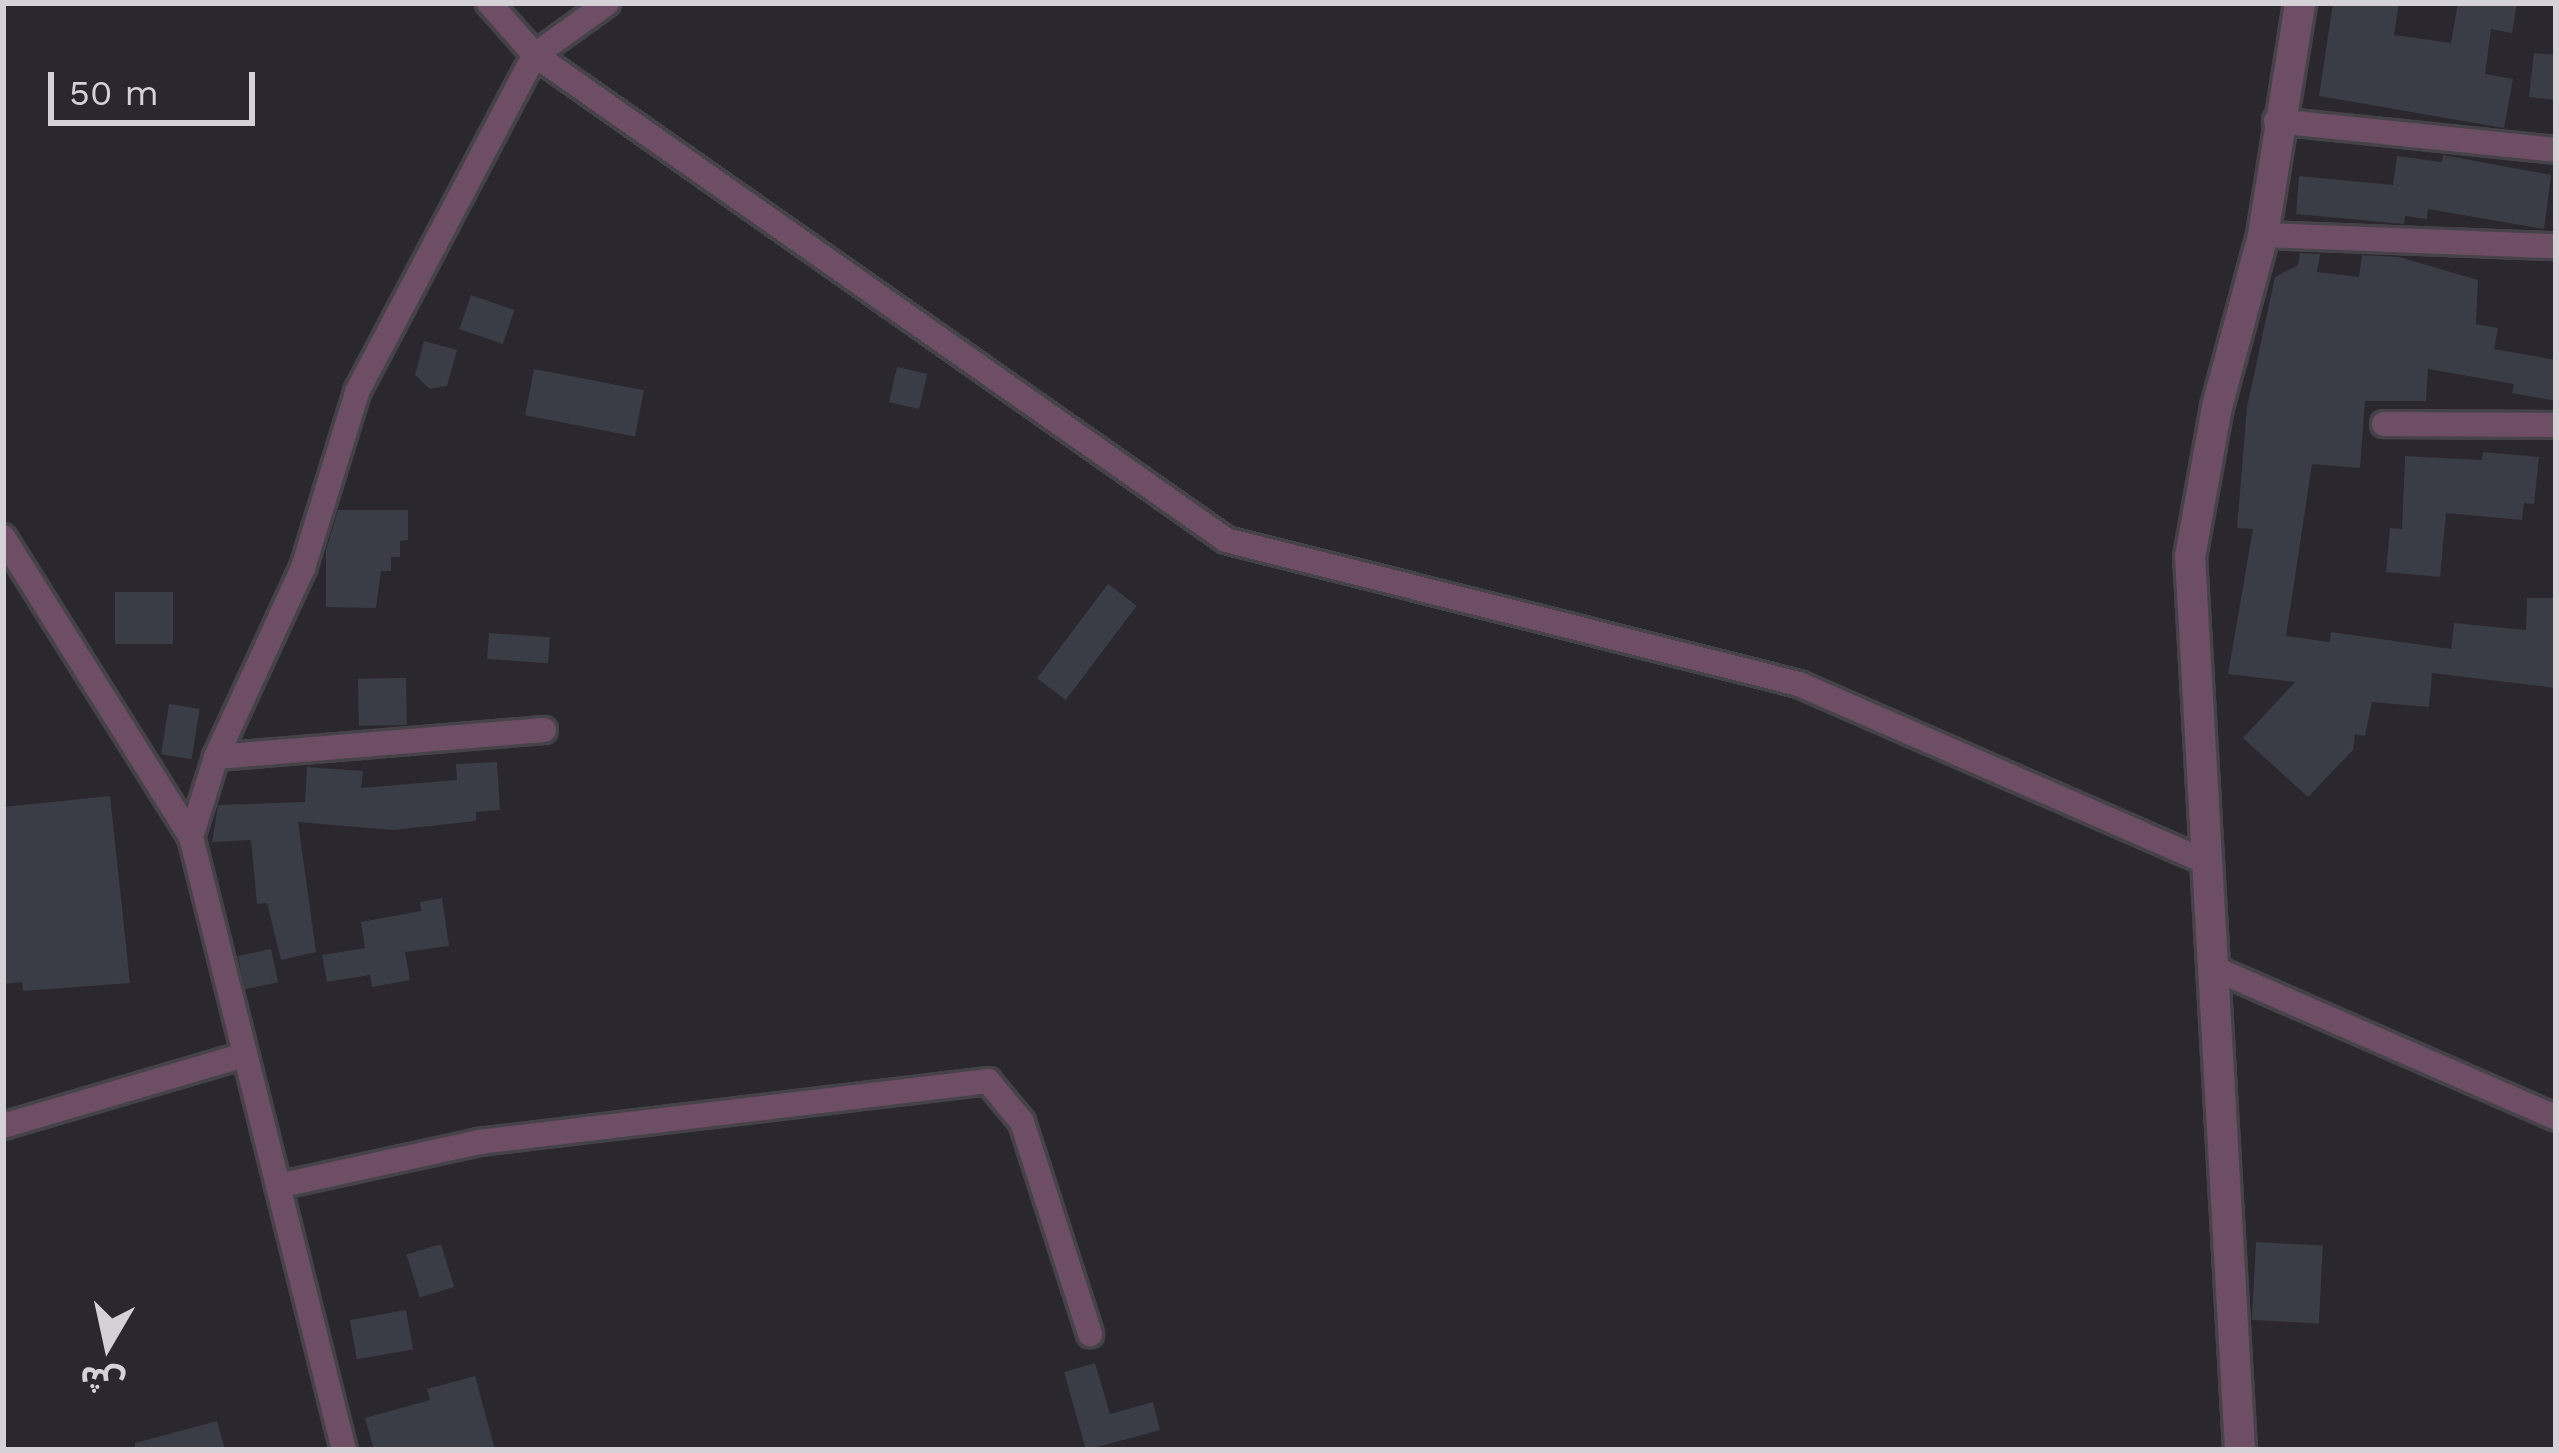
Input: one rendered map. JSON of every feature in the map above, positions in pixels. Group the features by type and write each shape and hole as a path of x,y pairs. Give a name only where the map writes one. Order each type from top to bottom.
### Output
{"street":[{"path":"489,3 535,55 1226,540 1798,683 2207,862"},
{"path":"191,837 216,758 303,568 357,392 535,55 607,3"},
{"path":"2240,1450 2218,970 2207,862 2190,557 2217,407 2263,235 2276,122 2300,3"},
{"path":"2276,122 2556,150"},
{"path":"2263,235 2556,246"},
{"path":"2384,424 2556,425"},
{"path":"3,537 191,837 344,1450"},
{"path":"216,758 544,730"},
{"path":"2218,970 2556,1118"},
{"path":"3,1126 245,1055"},
{"path":"278,1186 580,1127 988,1082 1022,1122 1090,1334"}],"building":[{"path":"2333,3 2399,3 2394,35 2451,43 2458,3 2517,3 2512,33 2491,29 2485,74 2513,79 2504,128 2319,96"},
{"path":"2534,53 2556,55 2556,100 2529,97"},
{"path":"2443,155 2551,175 2544,229 2428,209 2427,219 2405,216 2404,224 2296,214 2299,176 2393,185 2397,156 2442,162"},
{"path":"2300,253 2320,254 2317,272 2359,277 2362,255 2399,257 2478,280 2476,324 2498,328 2494,349 2556,360 2556,401 2512,393 2514,384 2428,369 2426,401 2365,401 2360,468 2312,464 2286,636 2330,642 2331,632 2451,649 2454,623 2526,630 2527,598 2556,598 2556,688 2432,673 2429,707 2372,702 2365,736 2355,734 2353,750 2308,797 2243,738 2295,682 2228,674 2253,529 2237,528 2247,407 2275,277 2298,265"},
{"path":"471,295 514,310 503,344 459,329"},
{"path":"424,341 457,350 447,386 430,389 415,375"},
{"path":"897,367 927,374 919,409 889,402"},
{"path":"534,369 644,390 635,437 525,415"},
{"path":"2483,452 2539,457 2534,504 2524,503 2522,520 2446,513 2440,577 2386,572 2390,528 2402,529 2405,456 2482,460"},
{"path":"338,510 408,510 408,540 400,541 400,557 391,557 391,571 381,571 376,608 326,607 326,550"},
{"path":"1108,584 1137,606 1066,700 1037,678"},
{"path":"115,592 173,592 173,644 115,644"},
{"path":"489,633 550,637 548,663 487,659"},
{"path":"406,678 407,725 359,726 358,679"},
{"path":"169,704 200,709 192,759 161,754"},
{"path":"497,762 500,810 476,812 476,821 393,830 298,822 316,952 281,960 267,903 257,904 251,840 212,842 218,805 305,802 307,767 363,771 361,788 457,780 456,764"},
{"path":"110,796 130,983 23,991 22,982 3,984 3,807"},
{"path":"442,898 449,946 405,952 410,980 372,987 370,975 327,982 322,955 365,948 361,922 421,911 420,902"},
{"path":"271,949 278,982 245,989 238,956"},
{"path":"2256,1242 2323,1246 2319,1323 2252,1320"},
{"path":"441,1244 454,1287 420,1298 407,1255"},
{"path":"406,1310 413,1349 357,1359 350,1320"},
{"path":"1095,1363 1110,1414 1153,1402 1160,1430 1086,1450 1064,1372"},
{"path":"475,1376 495,1450 374,1450 365,1418 430,1400 427,1389"},
{"path":"217,1421 225,1450 135,1450 135,1443"}]}
